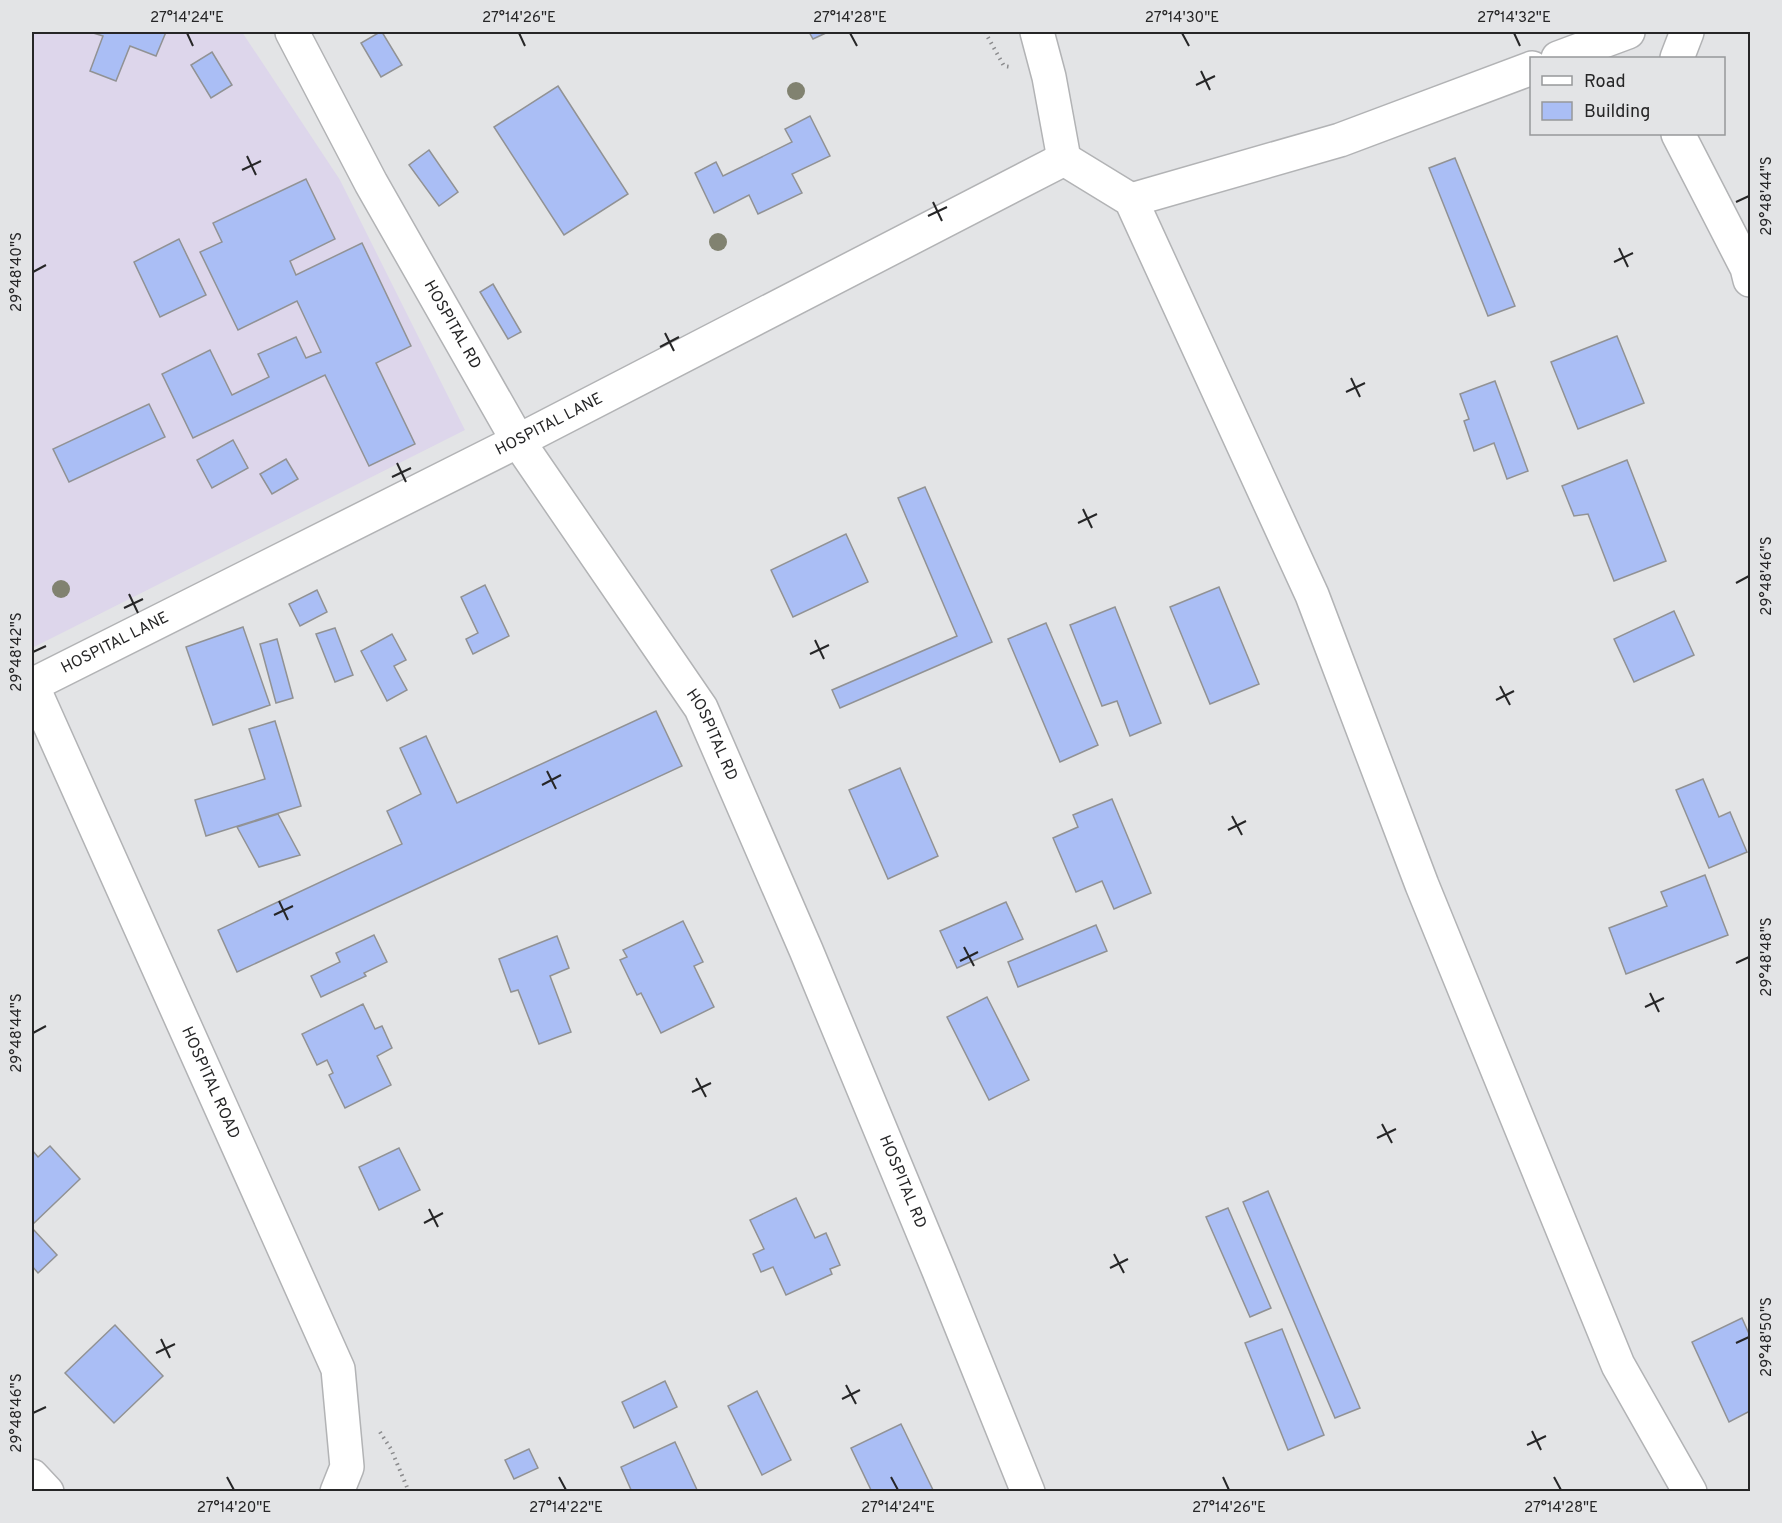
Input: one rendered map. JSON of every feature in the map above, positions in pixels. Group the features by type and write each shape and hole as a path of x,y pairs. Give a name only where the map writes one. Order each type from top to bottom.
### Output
{"street":[{"name":"HOSPITAL RD","path":"292,32 371,183 519,441 701,708 806,950 1028,1491"},
{"path":"1036,32 1050,77 1064,159 1131,200 1312,595 1422,885 1618,1365 1690,1491"},
{"path":"1569,57 1628,32"},
{"path":"1677,57 1687,32"},
{"path":"1131,200 1340,140 1530,70"},
{"path":"1679,135 1747,268 1750,280"},
{"name":"HOSPITAL LANE","path":"32,685 519,441 1064,159"},
{"name":"HOSPITAL ROAD","path":"32,685 338,1369 347,1467 337,1491"},
{"path":"32,1476 47,1491"}],"shaded area":[{"path":"32,32 242,32 340,180 465,430 32,648"}],"building":[{"path":"90,32 166,32 156,56 130,46 116,81 90,71 103,36"},
{"path":"380,32 402,65 381,77 361,43"},
{"path":"809,32 828,32 813,39"},
{"path":"212,52 232,85 211,98 191,65"},
{"path":"558,86 628,194 564,235 494,127"},
{"path":"810,116 830,156 792,174 802,193 758,214 749,195 714,213 695,173 716,162 723,176 792,142 785,129"},
{"path":"429,150 458,192 439,206 409,165"},
{"path":"1455,158 1515,306 1488,316 1429,168"},
{"path":"306,179 335,239 290,261 296,275 362,243 411,346 376,363 415,444 369,466 325,375 193,438 162,374 210,350 232,395 269,377 258,354 296,337 306,358 321,352 297,301 238,330 200,252 222,242 213,223"},
{"path":"179,239 206,295 160,317 134,262"},
{"path":"493,284 521,332 508,339 480,292"},
{"path":"1617,336 1644,403 1578,429 1551,362"},
{"path":"1495,381 1528,471 1507,479 1494,443 1474,451 1464,421 1469,419 1460,394"},
{"path":"149,404 165,437 69,482 53,449"},
{"path":"233,440 248,468 212,488 197,460"},
{"path":"286,459 298,479 272,494 260,474"},
{"path":"1627,460 1666,561 1614,581 1588,514 1574,516 1562,486"},
{"path":"925,487 992,642 840,708 832,690 957,636 898,498"},
{"path":"846,534 868,582 793,617 771,570"},
{"path":"485,585 509,636 473,654 466,639 478,633 461,597"},
{"path":"1219,587 1259,684 1210,704 1170,607"},
{"path":"317,590 327,612 300,626 289,604"},
{"path":"1115,607 1161,723 1130,736 1117,701 1102,706 1070,625"},
{"path":"1674,611 1694,655 1634,682 1614,639"},
{"path":"1046,623 1098,745 1060,762 1008,639"},
{"path":"243,627 270,705 213,725 186,647"},
{"path":"335,628 353,675 335,682 316,634"},
{"path":"392,634 406,660 394,666 407,690 387,701 361,651"},
{"path":"277,639 293,698 276,703 260,644"},
{"path":"656,711 682,766 237,972 218,930 402,844 387,811 421,794 400,748 426,736 457,803"},
{"path":"275,721 301,806 206,836 195,800 265,779 249,729"},
{"path":"900,768 938,856 888,879 849,790"},
{"path":"1703,779 1719,817 1730,812 1747,852 1709,868 1676,790"},
{"path":"1112,799 1151,893 1114,909 1102,881 1076,892 1053,838 1078,827 1073,815"},
{"path":"278,814 300,855 259,867 237,827"},
{"path":"1705,875 1728,935 1626,974 1609,928 1667,906 1661,892"},
{"path":"1006,902 1023,939 957,968 940,931"},
{"path":"683,921 703,962 694,966 714,1007 661,1033 641,993 637,995 620,960 627,957 623,950"},
{"path":"1096,925 1107,951 1018,987 1008,962"},
{"path":"374,935 387,962 364,973 366,976 321,997 311,976 340,962 336,953"},
{"path":"557,936 569,968 550,976 571,1032 539,1044 518,990 511,992 499,959"},
{"path":"987,997 1029,1080 989,1100 947,1017"},
{"path":"363,1004 375,1029 382,1026 392,1048 377,1056 391,1085 345,1108 329,1075 333,1073 327,1060 317,1065 302,1034"},
{"path":"50,1146 80,1179 32,1225 32,1150 38,1157"},
{"path":"399,1148 420,1190 379,1210 359,1167"},
{"path":"1268,1191 1360,1408 1335,1418 1243,1202"},
{"path":"796,1198 815,1238 826,1233 840,1265 830,1269 832,1274 786,1295 773,1267 761,1272 753,1254 764,1249 750,1220"},
{"path":"1228,1208 1271,1308 1250,1317 1206,1217"},
{"path":"32,1228 57,1255 38,1273 32,1266"},
{"path":"1742,1318 1750,1336 1750,1411 1729,1422 1692,1342"},
{"path":"115,1325 163,1376 114,1423 65,1373"},
{"path":"1282,1329 1324,1435 1288,1450 1245,1343"},
{"path":"665,1381 677,1407 634,1428 622,1402"},
{"path":"757,1391 791,1460 762,1475 728,1406"},
{"path":"901,1424 934,1492 872,1492 851,1448"},
{"path":"675,1442 698,1492 632,1492 621,1467"},
{"path":"529,1449 538,1468 514,1479 505,1460"}]}
